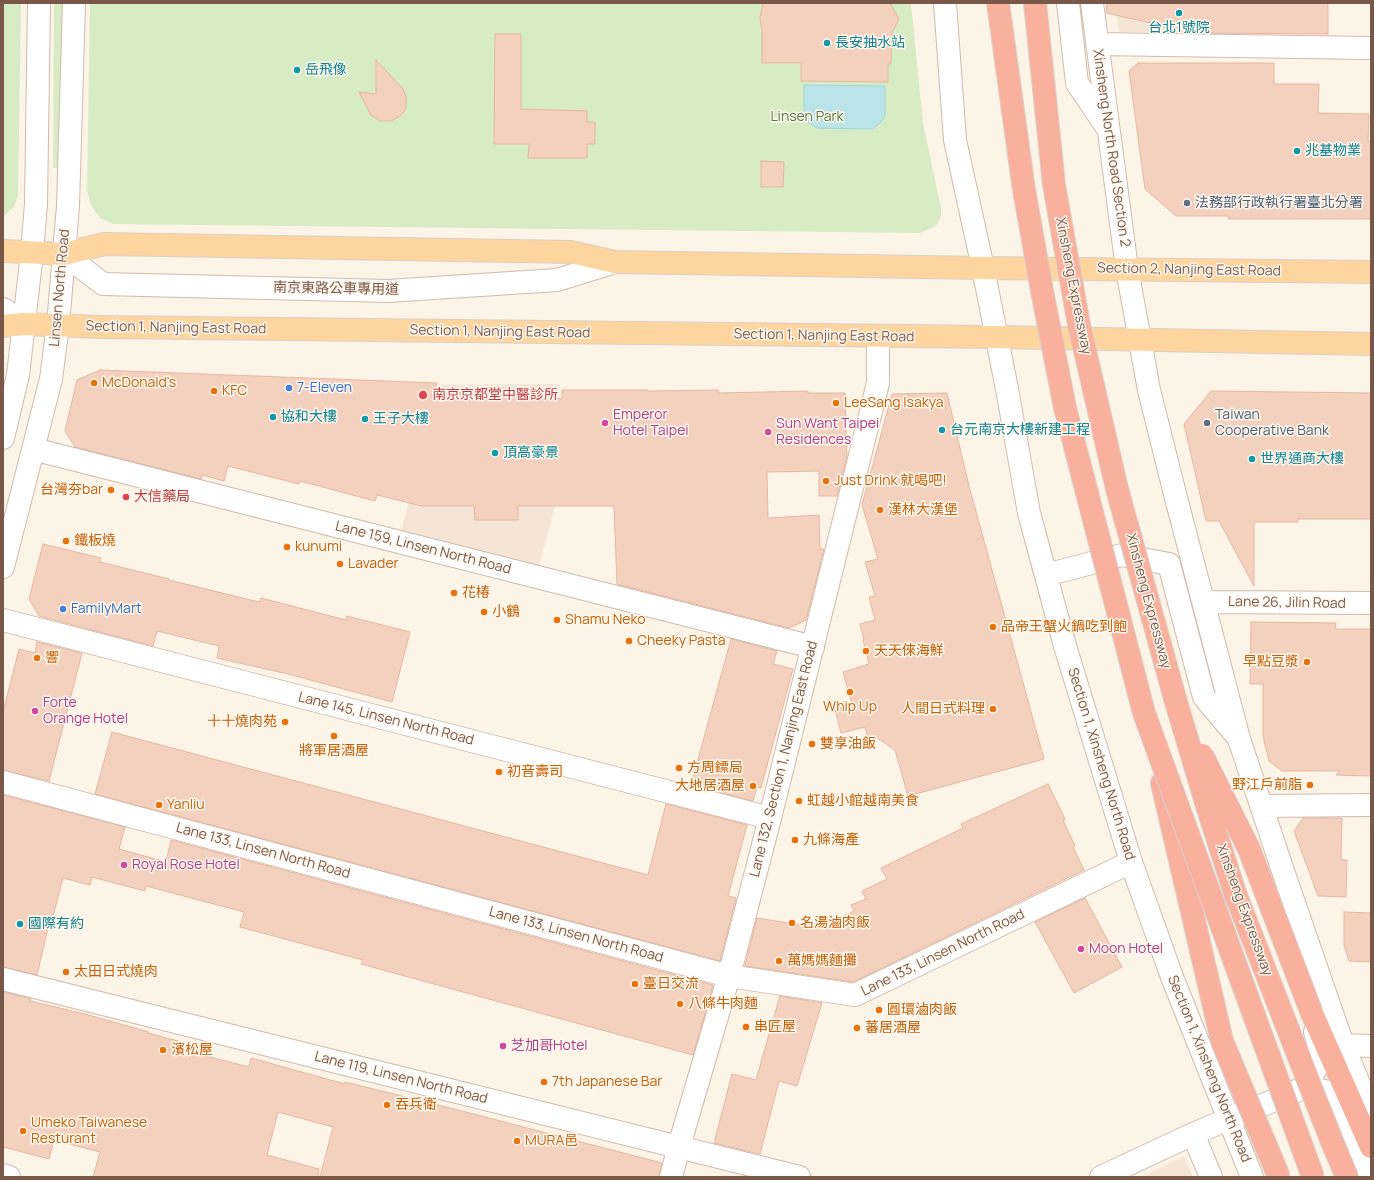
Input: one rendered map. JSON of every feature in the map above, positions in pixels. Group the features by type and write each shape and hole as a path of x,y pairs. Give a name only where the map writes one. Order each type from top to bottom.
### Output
{"highway":[{"name":"Xinsheng Expressway","path":"998,3 1024,190 1042,291 1066,408 1149,731 1313,1177"},
{"name":"Xinsheng Expressway","path":"1035,3 1054,185 1079,324 1117,489 1176,702 1208,809 1236,892 1332,1142 1347,1177"},
{"path":"1176,702 1249,849 1311,1011 1371,1148"},
{"path":"1149,731 1222,1041 1279,1177"}],"main road":[{"path":"3,251 64,254 104,244 571,252 615,262 983,268"},
{"name":"Section 2, Nanjing East Road","path":"983,268 1371,272"},
{"name":"Section 1, Nanjing East Road","path":"14,325 996,338"},
{"path":"996,338 1371,344"}],"street":[{"path":"3,438 18,375 14,325 32,253 36,190 39,3"},
{"name":"Linsen North Road","path":"3,567 51,379 58,326 68,206 74,3"},
{"path":"945,3 955,140 983,268 996,338"},
{"path":"1068,3 1077,83 1109,131"},
{"name":"Xinsheng North Road Section 2","path":"1092,3 1127,269 1139,340"},
{"path":"1097,44 1371,48"},
{"name":"南京東路公車專用道","path":"64,254 103,284 380,291 557,280 615,262"},
{"path":"3,310 14,325"},
{"name":"Lane 132, Section 1, Nanjing East Road","path":"671,1177 729,976 813,647 878,383 878,337"},
{"name":"Section 1, Xinsheng North Road","path":"996,338 1029,513 1068,653 1131,862 1172,977 1252,1177"},
{"path":"1139,340 1148,390 1239,740 1343,1045 1371,1113"},
{"name":"Lane 159, Linsen North Road","path":"33,449 813,647"},
{"path":"1046,575 1122,555 1169,564 1204,697 1239,740"},
{"name":"Lane 26, Jilin Road","path":"1204,602 1371,603"},
{"name":"Lane 145, Linsen North Road","path":"3,620 770,818"},
{"name":"Lane 133, Linsen North Road","path":"3,782 729,976 855,995 1131,862"},
{"path":"1261,806 1371,805"},
{"path":"1282,868 1268,886 1322,1057 1306,1087"},
{"name":"Lane 119, Linsen North Road","path":"3,979 799,1177"},
{"path":"1343,1045 1371,1046"},
{"path":"1102,1177 1193,1134 1306,1087 1338,1094 1371,1177"},
{"path":"1193,1134 1211,1177"},
{"path":"3,1175 9,1177"}],"shaded area":[{"path":"1115,3 1244,33 1119,32"},
{"name":"頂高豪景","path":"559,384 555,506 539,566 401,531 441,385"},
{"path":"1184,1156 1193,1177 1142,1177"}],"green space":[{"path":"3,3 21,3 18,195 14,207 3,217"},
{"path":"54,3 64,3 62,168 53,168"},
{"name":"Linsen Park","path":"90,3 911,3 923,123 941,208 941,217 936,226 920,233 113,224 100,218 91,206 87,190"}],"water":[{"path":"804,85 885,86 885,116 880,123 872,129 817,128 809,123 804,115"}],"building":[{"name":"長安抽水站","path":"763,3 890,3 899,19 892,33 891,64 888,64 888,82 801,81 801,63 762,63 762,32 760,18"},
{"path":"1107,3 1328,3 1328,34 1197,33 1106,13"},
{"path":"495,34 521,34 521,109 587,111 587,122 595,122 595,144 587,144 587,158 528,158 529,144 494,144"},
{"path":"376,60 403,89 406,96 406,107 404,112 391,121 380,121 371,115 359,92 376,94"},
{"path":"1138,63 1274,63 1274,84 1319,84 1318,113 1369,114 1368,141 1371,141 1371,219 1228,219 1228,216 1176,216 1145,189 1129,71"},
{"path":"761,161 784,162 783,187 761,187"},
{"path":"100,370 437,383 433,396 492,387 512,389 562,399 562,390 718,390 718,393 808,391 808,393 845,393 847,456 837,496 819,496 819,471 767,472 768,518 819,515 820,549 824,549 806,620 789,628 617,584 614,506 518,506 518,520 475,520 474,506 422,506 377,495 375,501 300,481 299,484 228,466 224,481 202,475 201,479 75,447 65,431 77,380"},
{"name":"世界通商大樓","path":"1211,391 1371,393 1371,519 1298,519 1298,522 1254,522 1254,586 1219,521 1206,521 1184,424"},
{"path":"947,393 969,486 1044,759 908,796 895,750 876,737 868,739 865,727 841,733 835,709 852,704 843,672 869,664 860,624 875,620 869,597 875,596 865,562 878,559 862,505 892,394"},
{"path":"43,544 101,558 100,562 259,602 261,598 346,620 347,616 410,632 392,702 288,674 217,658 219,646 157,631 153,646 39,616 29,599"},
{"path":"1251,622 1336,623 1335,629 1371,629 1371,776 1336,775 1340,771 1282,771 1269,761 1263,736 1263,684 1250,684"},
{"path":"731,639 777,651 773,664 793,669 761,788 757,787 753,801 691,785"},
{"name":"Forte Orange Hotel","path":"37,642 82,653 49,781 3,770 3,712 19,649 35,653"},
{"path":"112,732 648,875 666,804 747,825 728,896 736,898 720,961 95,794"},
{"path":"1048,784 1065,819 1063,820 1075,846 1073,847 1084,870 853,982 745,966 757,918 819,928 854,911 851,905 866,899 862,891 887,879 881,868 963,828 961,824"},
{"path":"3,795 125,827 119,849 166,862 171,840 713,985 693,1055 361,964 363,960 240,927 244,912 146,886 145,891 92,877 90,885 63,878 53,916 51,915 37,975 3,967"},
{"path":"1303,818 1342,818 1341,860 1347,860 1346,897 1318,896 1294,831"},
{"name":"Moon Hotel","path":"1085,898 1122,967 1074,993 1035,922"},
{"path":"1344,912 1371,913 1371,962 1349,961 1344,945"},
{"path":"3,992 31,999 30,1001 85,1014 204,1048 202,1055 249,1067 251,1058 345,1084 345,1082 462,1111 662,1163 659,1177 320,1177 333,1127 278,1112 267,1155 319,1169 318,1177 93,1177 100,1152 54,1140 49,1159 3,1147"},
{"path":"780,996 822,1003 797,1086 779,1081 760,1154 714,1143 732,1074 756,1080"}],"place":[{"name":"台北1號院","path":"1179,13"},
{"name":"長安抽水站","path":"827,43"},
{"name":"岳飛像","path":"297,70"},
{"name":"兆基物業","path":"1297,151"},
{"name":"法務部行政執行署臺北分署","path":"1187,203"},
{"name":"McDonald's","path":"94,383"},
{"name":"7-Eleven","path":"289,388"},
{"name":"KFC","path":"214,391"},
{"name":"南京京都堂中醫診所","path":"423,395"},
{"name":"LeeSang Isakya","path":"836,403"},
{"name":"協和大樓","path":"273,417"},
{"name":"王子大樓","path":"365,419"},
{"name":"Emperor Hotel Taipei","path":"605,423"},
{"name":"Taiwan Cooperative Bank","path":"1207,423"},
{"name":"台元南京大樓新建工程","path":"942,430"},
{"name":"Sun Want Taipei Residences","path":"768,432"},
{"name":"頂高豪景","path":"495,453"},
{"name":"世界通商大樓","path":"1252,459"},
{"name":"Just Drink 就喝吧!","path":"826,481"},
{"name":"台灣夯bar","path":"111,490"},
{"name":"大信藥局","path":"126,497"},
{"name":"漢林大漢堡","path":"880,510"},
{"name":"鐵板燒","path":"66,541"},
{"name":"kunumi","path":"287,547"},
{"name":"Lavader","path":"340,564"},
{"name":"花椿","path":"454,593"},
{"name":"FamilyMart","path":"63,609"},
{"name":"小鶴","path":"484,612"},
{"name":"Shamu Neko","path":"557,620"},
{"name":"品帝王蟹火鍋吃到飽","path":"993,627"},
{"name":"Cheeky Pasta","path":"629,641"},
{"name":"天天倈海鮮","path":"866,651"},
{"name":"響","path":"37,658"},
{"name":"早點豆漿","path":"1307,662"},
{"name":"Whip Up","path":"850,692"},
{"name":"人間日式料理","path":"993,709"},
{"name":"Forte Orange Hotel","path":"35,711"},
{"name":"十十燒肉苑","path":"285,722"},
{"name":"將軍居酒屋","path":"334,736"},
{"name":"雙享油飯","path":"812,744"},
{"name":"方周鏢局","path":"679,768"},
{"name":"初音壽司","path":"499,772"},
{"name":"野江戶前脂","path":"1310,785"},
{"name":"大地居酒屋","path":"753,786"},
{"name":"虹越小館越南美食","path":"799,801"},
{"name":"Yanliu","path":"159,805"},
{"name":"九條海產","path":"795,840"},
{"name":"Royal Rose Hotel","path":"124,865"},
{"name":"名湯滷肉飯","path":"792,923"},
{"name":"國際有約","path":"20,924"},
{"name":"Moon Hotel","path":"1081,949"},
{"name":"萬媽媽麵攤","path":"779,961"},
{"name":"太田日式燒肉","path":"66,972"},
{"name":"臺日交流","path":"635,984"},
{"name":"八條牛肉麵","path":"680,1004"},
{"name":"圓環滷肉飯","path":"879,1010"},
{"name":"串匠屋","path":"746,1027"},
{"name":"蕃居酒屋","path":"857,1028"},
{"name":"芝加哥Hotel","path":"503,1046"},
{"name":"濱松屋","path":"163,1050"},
{"name":"7th Japanese Bar","path":"544,1082"},
{"name":"吞兵衛","path":"387,1105"},
{"name":"Umeko Taiwanese Resturant","path":"23,1131"},
{"name":"MURA邑","path":"517,1141"}]}
